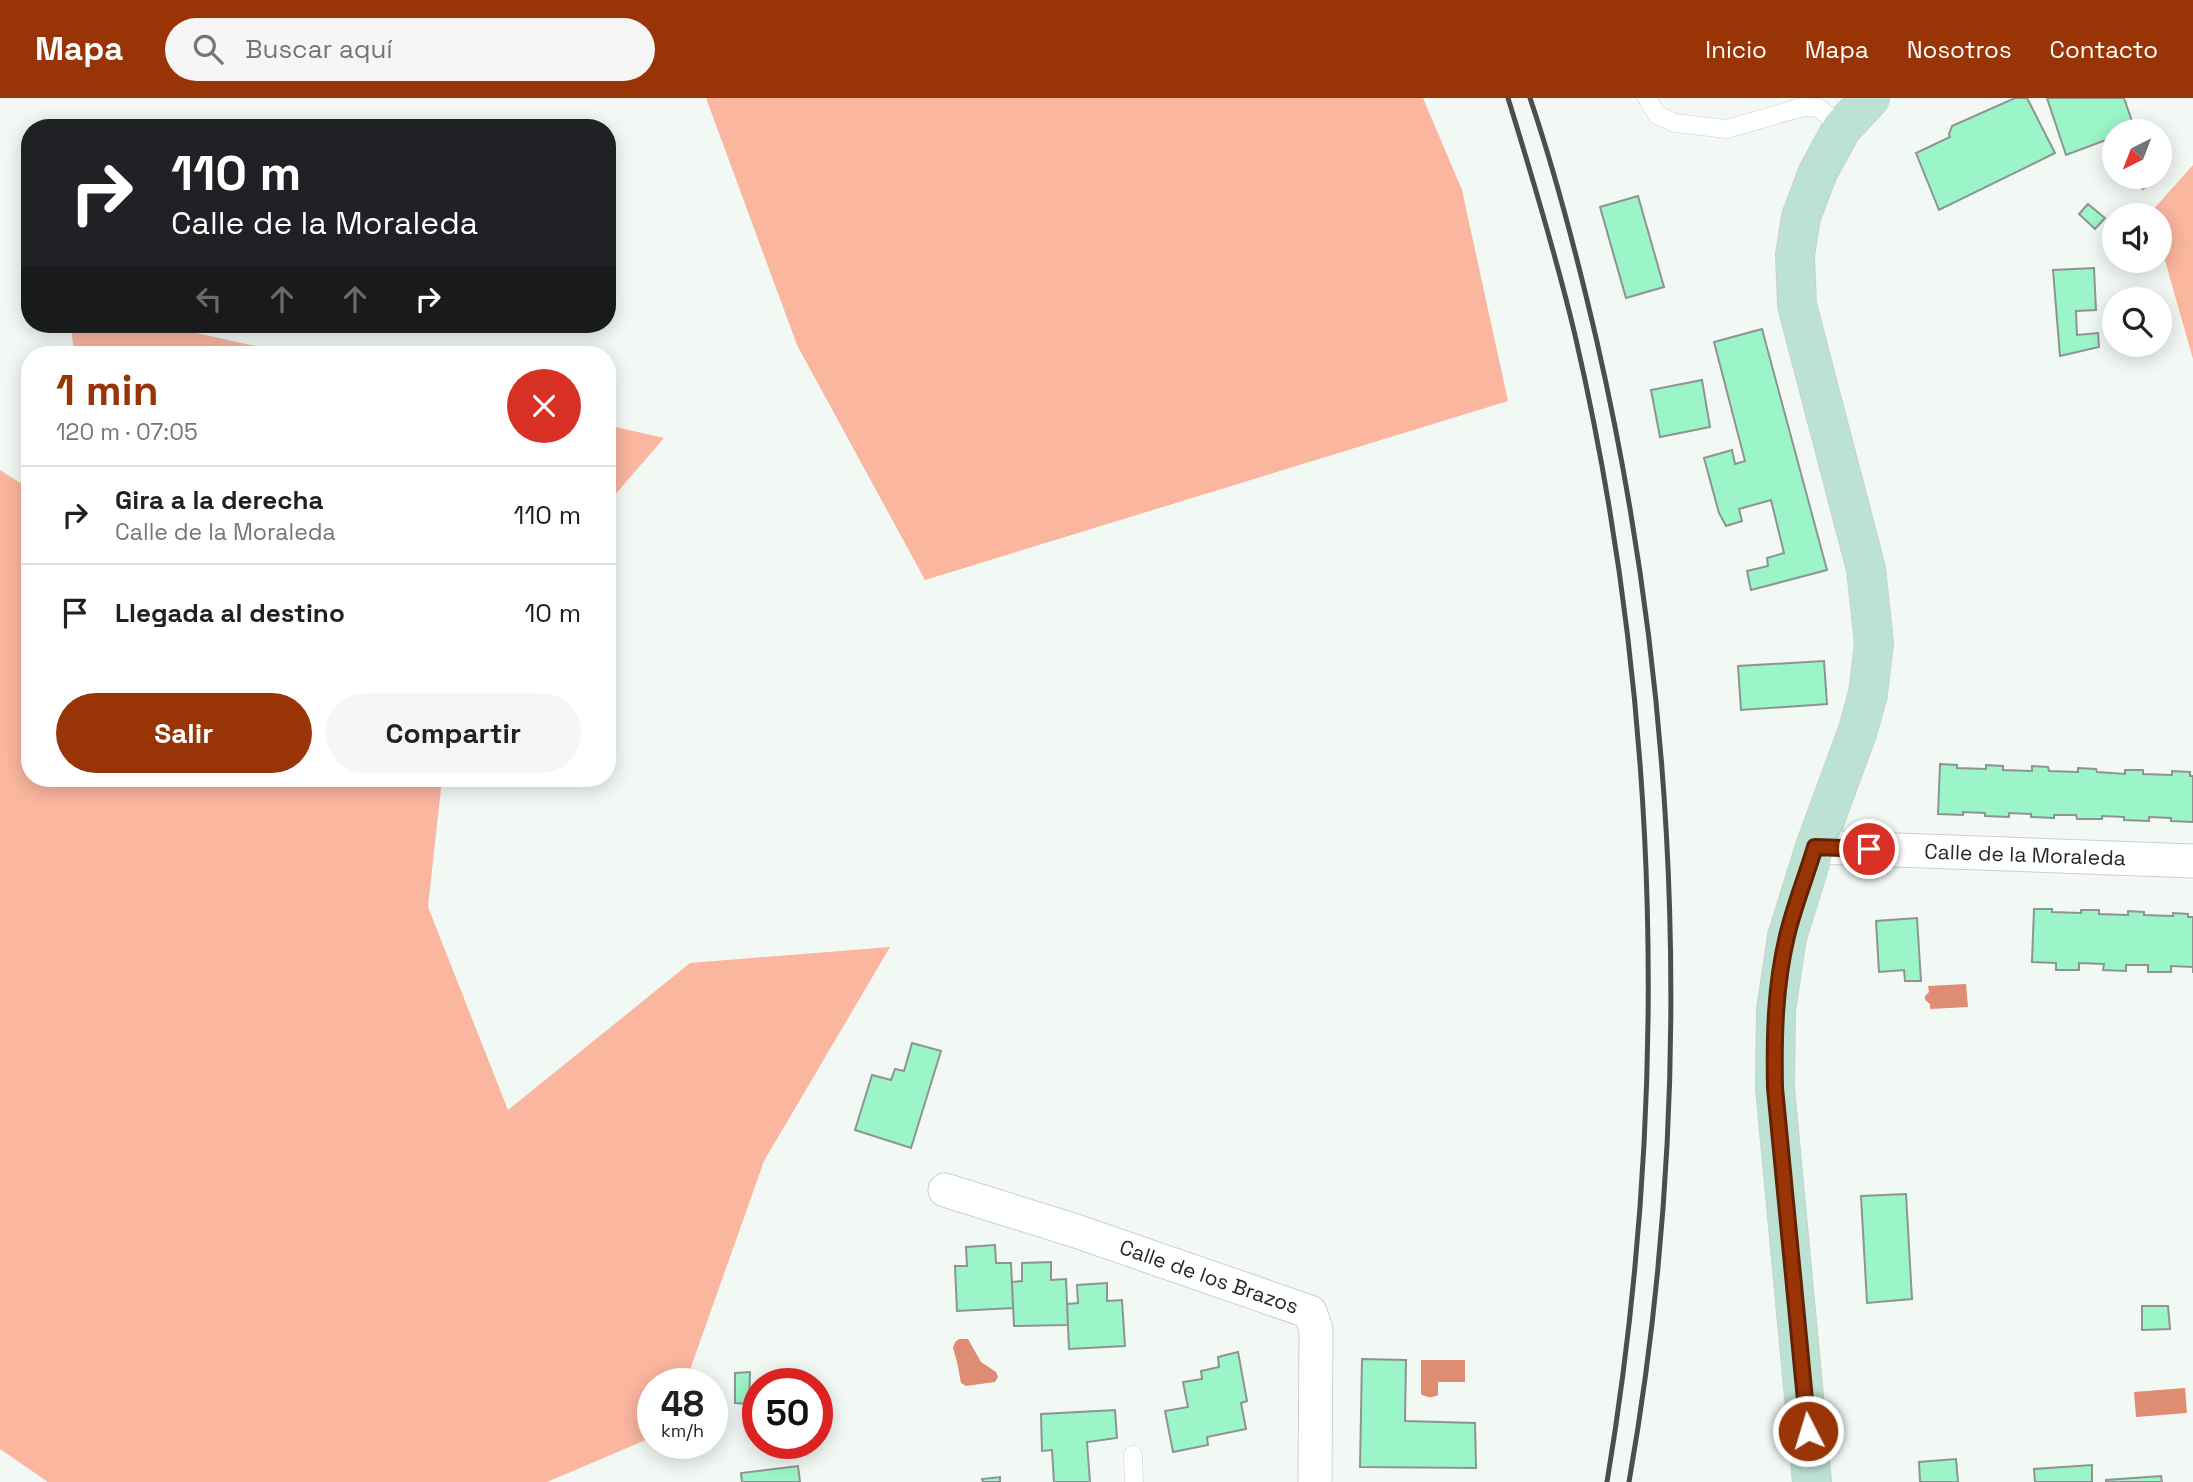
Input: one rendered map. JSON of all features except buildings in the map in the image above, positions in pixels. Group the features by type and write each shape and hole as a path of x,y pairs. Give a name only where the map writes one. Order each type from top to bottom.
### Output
{"main road":[{"path":"1812,1482 1775,1088 1774,1048 1778,986 1787,937 1868,694 1874,643 1866,569 1797,305 1796,243 1801,217 1818,172 1842,128 1870,98"}],"street":[{"name":"Calle de la Moraleda","path":"1815,847 2193,861"},
{"name":"Calle de los Brazos","path":"945,1190 1076,1231 1310,1312 1315,1329 1315,1482"}],"lane":[{"path":"1647,98 1657,115 1675,123 1727,129 1803,107 1819,108 1842,128"},
{"path":"1133,1455 1134,1482"}],"shaded area":[{"path":"706,98 1423,98 1462,190 1508,401 925,580 797,345"},
{"path":"2193,165 2193,359 2169,273 2172,273 2172,203 2159,203"},
{"path":"71,333 197,333 255,346 74,346"},
{"path":"616,427 664,438 616,494"},
{"path":"0,470 21,483 21,787 441,787 428,907 508,1110 690,963 890,947 764,1161 691,1368 637,1368 637,1444 547,1482 48,1482 0,1449"},
{"path":"1966,984 1968,1007 1930,1009 1930,1004 1925,1000 1929,992 1928,986"},
{"path":"959,1339 968,1339 981,1362 996,1372 998,1377 995,1382 966,1386 961,1383 953,1348"},
{"path":"1421,1360 1465,1360 1465,1382 1438,1382 1438,1395 1430,1397 1421,1394"},
{"path":"2185,1388 2187,1413 2136,1417 2134,1392"}],"railway":[{"path":"1508,98 1568,305 1604,477 1626,619 1640,763 1647,907 1648,1051 1641,1195 1627,1339 1607,1482"},
{"path":"1530,98 1582,281 1625,483 1647,624 1662,767 1670,911 1670,1054 1664,1197 1650,1340 1629,1482"}],"route":[{"path":"1808,1431 1775,1088 1774,1048 1778,986 1787,937 1815,847 1869,849"}]}
